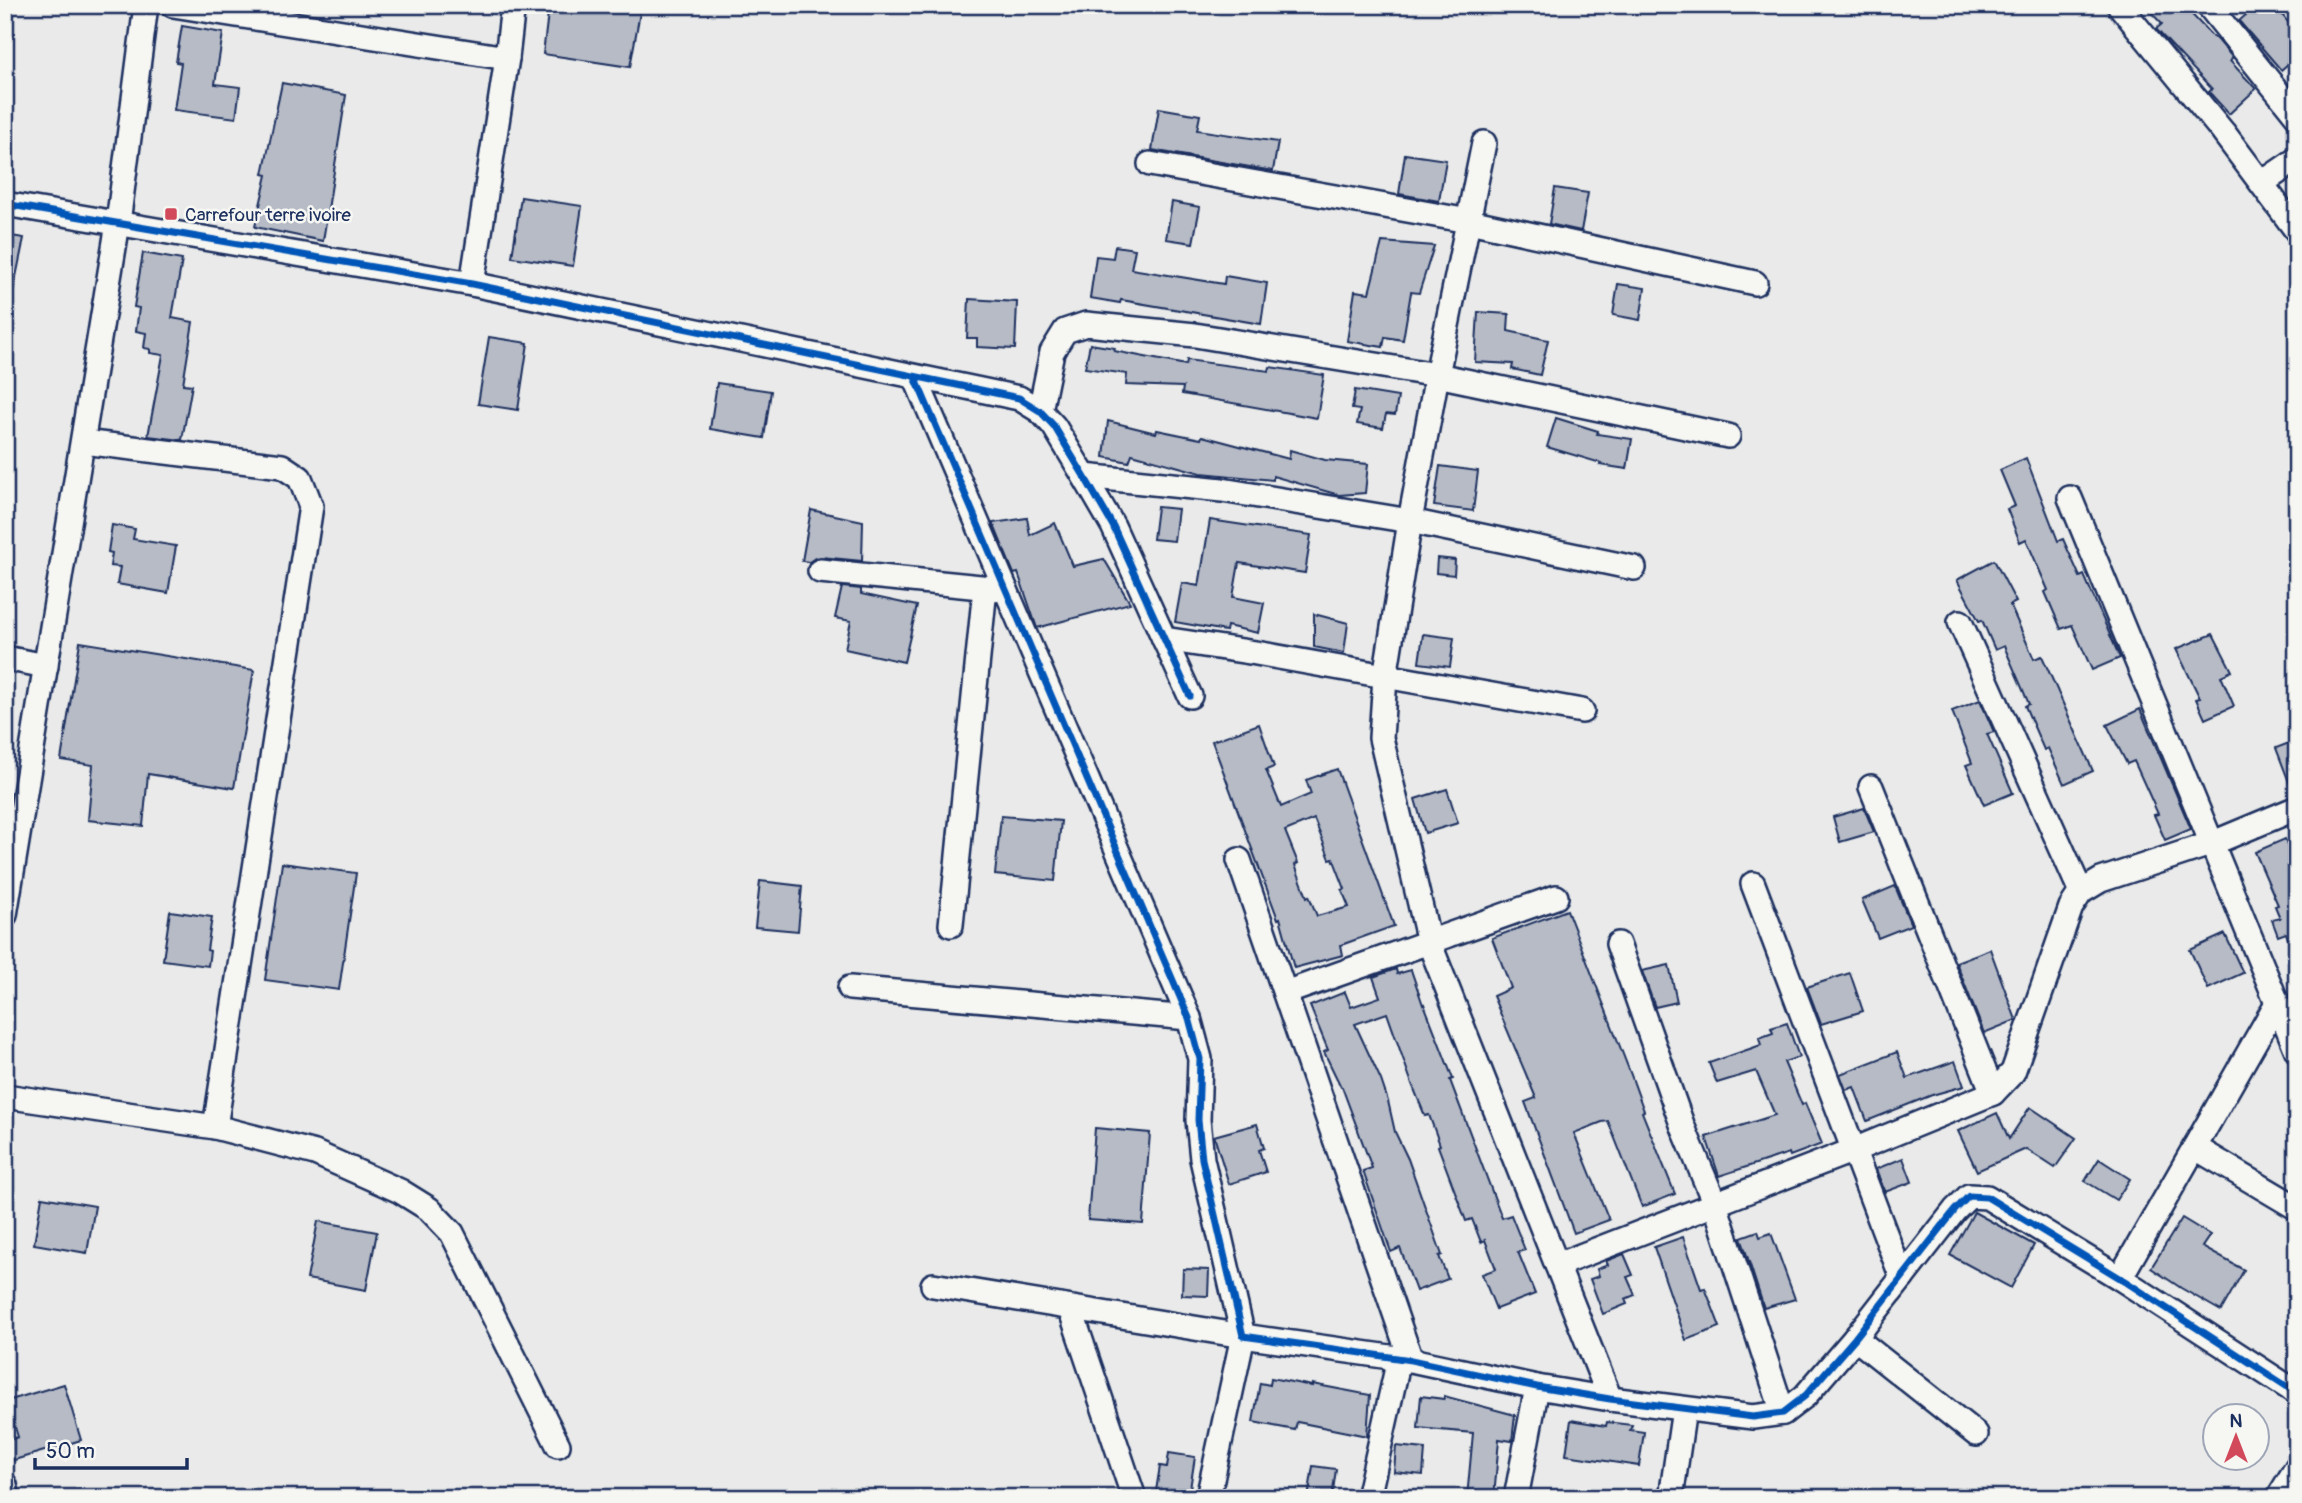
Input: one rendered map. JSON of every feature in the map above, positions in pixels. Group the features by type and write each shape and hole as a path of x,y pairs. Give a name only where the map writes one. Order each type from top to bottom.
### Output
{"street":[{"path":"5,915 118,223 146,5"},
{"path":"173,5 508,58"},
{"path":"472,284 508,58 513,5"},
{"path":"2119,5 2262,183 2297,231"},
{"path":"2208,5 2297,116"},
{"path":"1484,143 1410,521 1385,677 1381,738 1429,942 1610,1399"},
{"path":"2262,183 2297,159"},
{"path":"1150,164 1469,221 1755,283"},
{"path":"5,204 472,284 1019,398 1040,411 1054,426 1113,526 1190,696"},
{"path":"1040,411 1052,352 1065,331 1086,324 1195,335 1437,375 1728,436"},
{"path":"915,377 996,589 1189,1018 1200,1059 1198,1120 1202,1159 1243,1336 1208,1498"},
{"path":"83,442 282,466 300,478 311,506 215,1127"},
{"path":"1084,476 1222,490 1410,521 1634,568"},
{"path":"2070,498 2297,1051"},
{"path":"820,571 996,589"},
{"path":"951,925 996,589"},
{"path":"1959,622 2081,892"},
{"path":"1164,639 1582,710"},
{"path":"5,658 46,666"},
{"path":"1871,787 1993,1093"},
{"path":"1557,1265 1993,1093 2013,1072 2071,907 2081,892 2101,880 2213,843 2297,808"},
{"path":"1239,860 1405,1359 1368,1498"},
{"path":"1753,884 1902,1278"},
{"path":"1285,993 1556,897"},
{"path":"1618,944 1674,1102 1714,1204 1783,1413"},
{"path":"850,988 1189,1018"},
{"path":"2120,1278 2277,1003"},
{"path":"5,1096 215,1127 315,1153 400,1191 429,1209 452,1233 558,1445"},
{"path":"2196,1148 2297,1208"},
{"path":"933,1285 1243,1336 1405,1359 1537,1387 1610,1399 1753,1417 1783,1413 1805,1396 1855,1338 1955,1210 1969,1196 1987,1197 2120,1278 2297,1393"},
{"path":"1070,1308 1135,1498"},
{"path":"1855,1338 1976,1434"},
{"path":"1516,1498 1537,1387"},
{"path":"1671,1498 1684,1409"},
{"path":"2278,1498 2297,1467"},
{"path":"5,1485 8,1498"}],"building":[{"path":"549,5 641,7 630,67 543,54"},
{"path":"2144,5 2183,5 2218,40 2233,58 2230,61 2256,89 2229,114 2209,92 2212,89 2156,29 2162,24"},
{"path":"2257,5 2274,5 2297,33 2297,56 2281,70 2239,21"},
{"path":"182,26 223,33 215,84 240,87 236,118 174,110 181,63 176,62"},
{"path":"282,83 346,95 323,241 255,227 267,175 263,174"},
{"path":"1159,108 1200,115 1197,130 1278,142 1273,171 1152,150"},
{"path":"1405,154 1446,160 1439,201 1399,194"},
{"path":"1555,188 1588,193 1581,231 1549,224"},
{"path":"521,197 582,206 573,266 512,257"},
{"path":"1172,202 1200,207 1193,243 1166,239"},
{"path":"5,235 24,238 13,292 5,291"},
{"path":"1382,242 1434,246 1419,293 1411,292 1403,340 1385,337 1383,347 1347,341 1355,291 1369,293"},
{"path":"1115,246 1135,249 1131,269 1224,284 1225,276 1267,283 1261,324 1121,300 1120,303 1090,298 1096,256 1113,258"},
{"path":"143,253 182,260 172,318 193,322 183,384 192,385 182,440 148,436 163,355 150,353 150,349 144,348 146,333 136,331 139,308 134,307"},
{"path":"1618,284 1645,288 1640,320 1613,315"},
{"path":"969,299 1017,302 1015,349 977,347 977,338 967,338"},
{"path":"1478,312 1509,314 1508,331 1548,340 1540,375 1512,369 1513,364 1475,362"},
{"path":"489,337 528,343 518,410 478,404"},
{"path":"1090,344 1186,365 1187,360 1324,375 1317,418 1182,394 1183,387 1126,385 1127,374 1085,368"},
{"path":"717,383 771,391 764,438 710,429"},
{"path":"1355,390 1398,397 1395,415 1386,414 1383,428 1357,424 1360,410 1352,409"},
{"path":"1556,418 1598,431 1597,434 1632,439 1627,469 1600,465 1601,463 1547,447"},
{"path":"1108,421 1156,433 1157,430 1201,439 1202,436 1289,459 1290,450 1325,460 1368,464 1365,493 1339,495 1273,476 1273,480 1201,473 1132,454 1129,462 1104,457"},
{"path":"2026,458 2058,541 2063,539 2080,577 2084,575 2120,658 2092,670 2072,625 2061,629 2026,539 2020,542 2007,509 2015,506 2000,470"},
{"path":"1440,466 1478,471 1473,511 1434,506"},
{"path":"1157,507 1178,509 1174,541 1153,539"},
{"path":"811,510 863,521 862,561 821,557 809,562 802,561"},
{"path":"1027,518 1030,535 1055,523 1073,566 1104,559 1130,603 1037,628 1018,573 1014,574 993,523"},
{"path":"1210,520 1311,535 1305,573 1239,563 1233,597 1264,603 1258,633 1227,626 1226,631 1175,622 1182,583 1199,586"},
{"path":"112,525 135,529 133,539 176,546 168,593 117,584 120,567 110,566 112,553 108,552"},
{"path":"1437,558 1455,560 1454,575 1436,573"},
{"path":"1994,560 2016,602 2010,605 2034,659 2042,656 2093,771 2064,784 2048,748 2044,750 2025,706 2029,704 2004,646 1995,650 1982,620 1979,621 1957,580"},
{"path":"842,587 861,589 861,594 917,606 904,662 845,649 851,621 835,618"},
{"path":"1314,614 1348,623 1344,653 1314,647"},
{"path":"1423,634 1454,638 1450,667 1419,663"},
{"path":"2213,634 2232,671 2221,676 2234,706 2205,719 2196,699 2200,698 2176,649"},
{"path":"80,642 254,670 234,788 148,774 143,826 88,820 93,765 61,760"},
{"path":"1980,700 1994,732 1987,734 2013,793 1984,805 1966,765 1972,763 1952,711"},
{"path":"2140,709 2191,829 2165,840 2154,815 2158,814 2134,761 2127,764 2107,725"},
{"path":"1259,724 1274,767 1266,770 1281,807 1311,794 1306,780 1337,769 1394,926 1341,945 1343,955 1294,968 1280,918 1278,919 1212,741","holes":["1314,819 1330,859 1333,858 1349,907 1317,916 1309,896 1307,897 1295,865 1298,863 1285,831"]},
{"path":"2297,740 2297,794 2294,795 2276,748"},
{"path":"1447,789 1458,823 1425,833 1415,799"},
{"path":"1864,808 1874,832 1840,842 1833,817"},
{"path":"1001,816 1061,821 1055,881 995,875"},
{"path":"2285,839 2297,867 2295,959 2286,933 2278,936 2272,920 2280,918 2275,906 2278,905 2255,852"},
{"path":"282,863 356,873 339,990 265,980"},
{"path":"760,881 802,886 798,931 755,927"},
{"path":"1895,886 1911,925 1878,938 1862,900"},
{"path":"1567,910 1675,1194 1642,1207 1608,1121 1602,1122 1574,1133 1609,1220 1574,1233 1525,1102 1536,1098 1493,996 1511,988 1492,938"},
{"path":"170,911 212,917 207,950 210,951 208,966 163,960"},
{"path":"2225,934 2243,973 2208,989 2190,950"},
{"path":"1990,949 2016,1020 1984,1033 1956,962"},
{"path":"1669,965 1677,1002 1655,1007 1642,971"},
{"path":"1396,969 1397,974 1411,970 1502,1218 1511,1215 1525,1250 1518,1252 1535,1294 1496,1309 1482,1274 1496,1269 1485,1240 1481,1242 1472,1219 1466,1221 1429,1115 1425,1116 1387,1013 1355,1024 1381,1080 1395,1132 1408,1159 1448,1279 1416,1291 1400,1248 1391,1252 1363,1171 1372,1168 1342,1087 1324,1052 1328,1050 1310,1006 1345,992 1351,1007 1380,997 1373,977"},
{"path":"1850,973 1863,1011 1821,1024 1807,987"},
{"path":"1787,1023 1799,1057 1784,1062 1822,1144 1719,1176 1706,1137 1775,1115 1756,1071 1717,1083 1709,1063 1761,1045 1759,1038 1773,1033 1771,1028"},
{"path":"1897,1052 1907,1078 1955,1061 1964,1086 1932,1095 1867,1121 1854,1087 1846,1090 1840,1074"},
{"path":"2030,1107 2076,1138 2055,1168 2026,1149 1977,1171 1958,1131 1997,1113 2009,1139"},
{"path":"1257,1124 1264,1148 1259,1150 1266,1172 1229,1184 1214,1136"},
{"path":"1095,1128 1150,1133 1143,1224 1088,1220"},
{"path":"1903,1158 1912,1182 1885,1192 1876,1169"},
{"path":"2099,1159 2130,1179 2116,1200 2085,1181"},
{"path":"42,1197 95,1206 87,1253 34,1244"},
{"path":"1974,1212 2034,1245 2011,1288 1950,1255"},
{"path":"2182,1218 2210,1235 2202,1247 2244,1270 2221,1311 2151,1268"},
{"path":"318,1221 377,1232 366,1290 307,1279"},
{"path":"1758,1231 1760,1237 1771,1233 1795,1299 1764,1308 1741,1237"},
{"path":"1683,1237 1701,1289 1705,1288 1720,1327 1686,1340 1654,1247"},
{"path":"1624,1254 1633,1275 1627,1277 1635,1295 1625,1299 1627,1304 1603,1314 1590,1279 1599,1276 1597,1269 1608,1265 1606,1261"},
{"path":"1183,1269 1209,1270 1208,1296 1182,1295"},
{"path":"1271,1378 1370,1395 1367,1436 1297,1422 1295,1430 1253,1422 1260,1383 1270,1385"},
{"path":"64,1384 81,1440 11,1461 5,1441 18,1437 7,1401"},
{"path":"1421,1396 1444,1399 1444,1396 1515,1415 1512,1441 1499,1439 1494,1498 1467,1498 1473,1433 1418,1428"},
{"path":"1571,1420 1606,1426 1607,1422 1632,1425 1630,1430 1644,1432 1639,1466 1566,1455"},
{"path":"1396,1446 1425,1449 1423,1475 1394,1472"},
{"path":"1169,1453 1195,1457 1189,1495 1156,1491 1160,1466 1167,1467"},
{"path":"1313,1466 1336,1469 1332,1498 1308,1498"}],"cycle path":[{"path":"5,204 472,284 1019,398 1040,411 1054,426 1113,526 1190,696"},
{"path":"915,377 1189,1018 1200,1059 1198,1120 1202,1159 1243,1336 1411,1360 1537,1387 1610,1399 1753,1417 1783,1413 1805,1396 1855,1338 1955,1210 1969,1196 1987,1197 2120,1278 2297,1393"}],"place":[{"name":"Carrefour terre ivoire","path":"171,214"}]}
